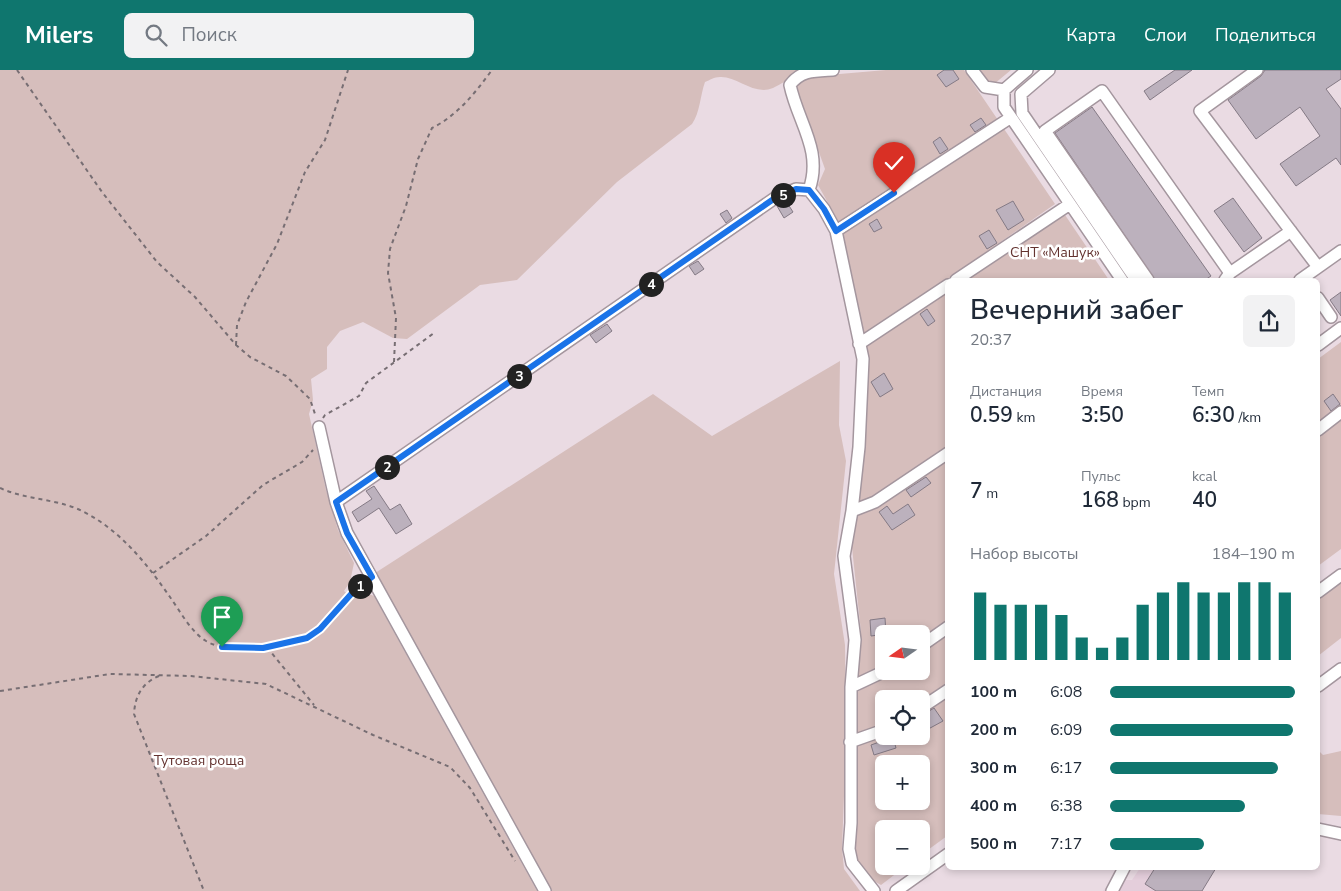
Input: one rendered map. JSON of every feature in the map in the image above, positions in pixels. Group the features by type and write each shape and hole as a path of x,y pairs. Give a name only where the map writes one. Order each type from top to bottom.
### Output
{"street":[{"path":"809,190 815,173 813,151 790,85 796,76 803,72 833,70"},
{"path":"972,70 985,87 1004,90 1028,70"},
{"path":"1049,70 1021,94 1022,113 1135,278"},
{"path":"1257,70 1200,111 1318,267"},
{"path":"1004,90 1004,107 1010,118 1121,278"},
{"path":"1147,278 1045,131 1102,91 1228,277 1291,231"},
{"path":"836,231 1010,118"},
{"path":"336,502 775,198 796,189 809,190 824,209 836,231 859,344 862,368 852,512 844,556 855,640 851,687 850,742 852,822 848,849 852,863 874,891"},
{"path":"959,278 1070,204"},
{"path":"1304,278 1341,251"},
{"path":"859,344 945,287"},
{"path":"1320,301 1331,316"},
{"path":"1320,344 1341,328"},
{"path":"1320,428 1341,412"},
{"path":"319,427 336,502 347,533 545,891"},
{"path":"852,512 875,502 945,455"},
{"path":"1320,589 1341,575"},
{"path":"930,640 945,629"},
{"path":"1320,685 1341,669"},
{"path":"851,687 875,676"},
{"path":"930,702 945,692"},
{"path":"850,742 875,733"},
{"path":"1320,829 1341,834"},
{"path":"896,891 945,856"},
{"path":"1112,891 1123,870"}],"path":[{"path":"17,70 102,192 151,254 195,297 236,345 250,357 286,376 310,400 319,427"},
{"path":"236,345 237,326 246,302 277,244 305,172 325,140 348,70"},
{"path":"394,362 396,318 388,273 390,249 406,206 418,159 432,128 449,120 476,91 492,70"},
{"path":"319,427 325,414 359,396 366,383 434,333"},
{"path":"153,573 206,536 263,485 302,462 316,446"},
{"path":"0,488 83,511 114,532 135,551 153,573 188,623 206,641 222,647 263,648 307,638 320,629 353,592 372,577"},
{"path":"263,648 270,651 284,665 316,707"},
{"path":"0,690 110,674 161,675 266,684 373,735 450,767 470,788 509,854 519,865"},
{"path":"161,675 148,681 141,690 135,703 134,714 204,891"}],"shaded area":[{"path":"1139,870 1214,870 1199,891 1103,891 1113,880 1132,880"}],"green space":[{"name":"Тутовая роща","path":"0,70 799,70 790,78 766,90 759,90 733,79 720,77 705,82 697,115 692,124 617,182 517,280 480,285 407,339 393,338 363,322 340,331 327,347 327,369 311,379 313,400 309,414 326,490 338,530 354,563 350,582 344,591 349,595 364,592 374,596 537,891 0,891"},
{"path":"886,70 964,70 1055,204 949,278 945,278 945,281 863,338 842,228 818,185 825,169 796,88 805,77"},
{"path":"975,70 1011,70 988,89"},
{"name":"СНТ «Машук»","path":"1063,212 1108,278 966,278"},
{"path":"945,291 945,622 930,633 930,625 875,625 875,674 855,688 861,632 851,538 864,346"},
{"path":"1341,342 1341,549 1320,565 1320,358"},
{"path":"840,361 839,425 846,461 834,574 845,645 846,744 842,848 844,869 860,891 544,891 372,575 653,394 712,436"},
{"path":"1341,576 1341,638 1320,654 1320,592"},
{"path":"945,630 945,837 930,848 930,820 875,820 875,875 894,875 881,885 866,877 856,857 856,693 875,680 930,680 930,641"},
{"path":"1341,751 1341,816 1320,814 1320,752 1323,755"}],"building":[{"path":"944,70 953,70 959,79 946,87 937,75"},
{"path":"1175,70 1192,70 1150,100 1144,91"},
{"path":"1265,70 1341,70 1341,79 1326,89 1341,109 1341,165 1336,158 1296,186 1280,164 1320,136 1300,107 1256,139 1228,100 1261,76"},
{"path":"1092,107 1211,276 1208,278 1154,278 1055,133"},
{"path":"981,118 986,125 975,132 970,125"},
{"path":"940,137 948,149 940,154 933,142"},
{"path":"1233,198 1262,238 1244,252 1214,211"},
{"path":"786,201 793,212 784,218 777,206"},
{"path":"1013,201 1024,220 1008,230 996,210"},
{"path":"727,210 732,218 726,223 720,214"},
{"path":"877,219 882,228 874,232 869,224"},
{"path":"989,230 997,243 987,249 979,236"},
{"path":"698,261 704,269 695,275 689,266"},
{"path":"1341,292 1341,316 1330,300"},
{"path":"927,309 935,321 928,326 920,314"},
{"path":"607,324 612,331 596,343 590,335"},
{"path":"884,373 893,389 880,397 871,382"},
{"path":"1333,394 1340,404 1331,411 1324,401"},
{"path":"926,477 931,483 911,497 906,490"},
{"path":"374,486 390,510 400,504 412,524 396,534 379,508 358,522 352,512 372,499 366,491"},
{"path":"908,504 915,515 892,530 879,512 887,506 893,514"},
{"path":"885,618 885,625 875,625 875,635 871,636 870,620"},
{"path":"934,708 943,721 930,728 930,710"},
{"path":"871,745 895,745 896,748 874,755"},
{"path":"1154,870 1215,870 1202,891 1156,891 1145,884"}],"route":[{"path":"222,647 263,648 286,641 307,638 320,629 353,592 372,577 347,533 336,502 775,198 796,189 809,190 824,209 836,231 894,193"}]}
